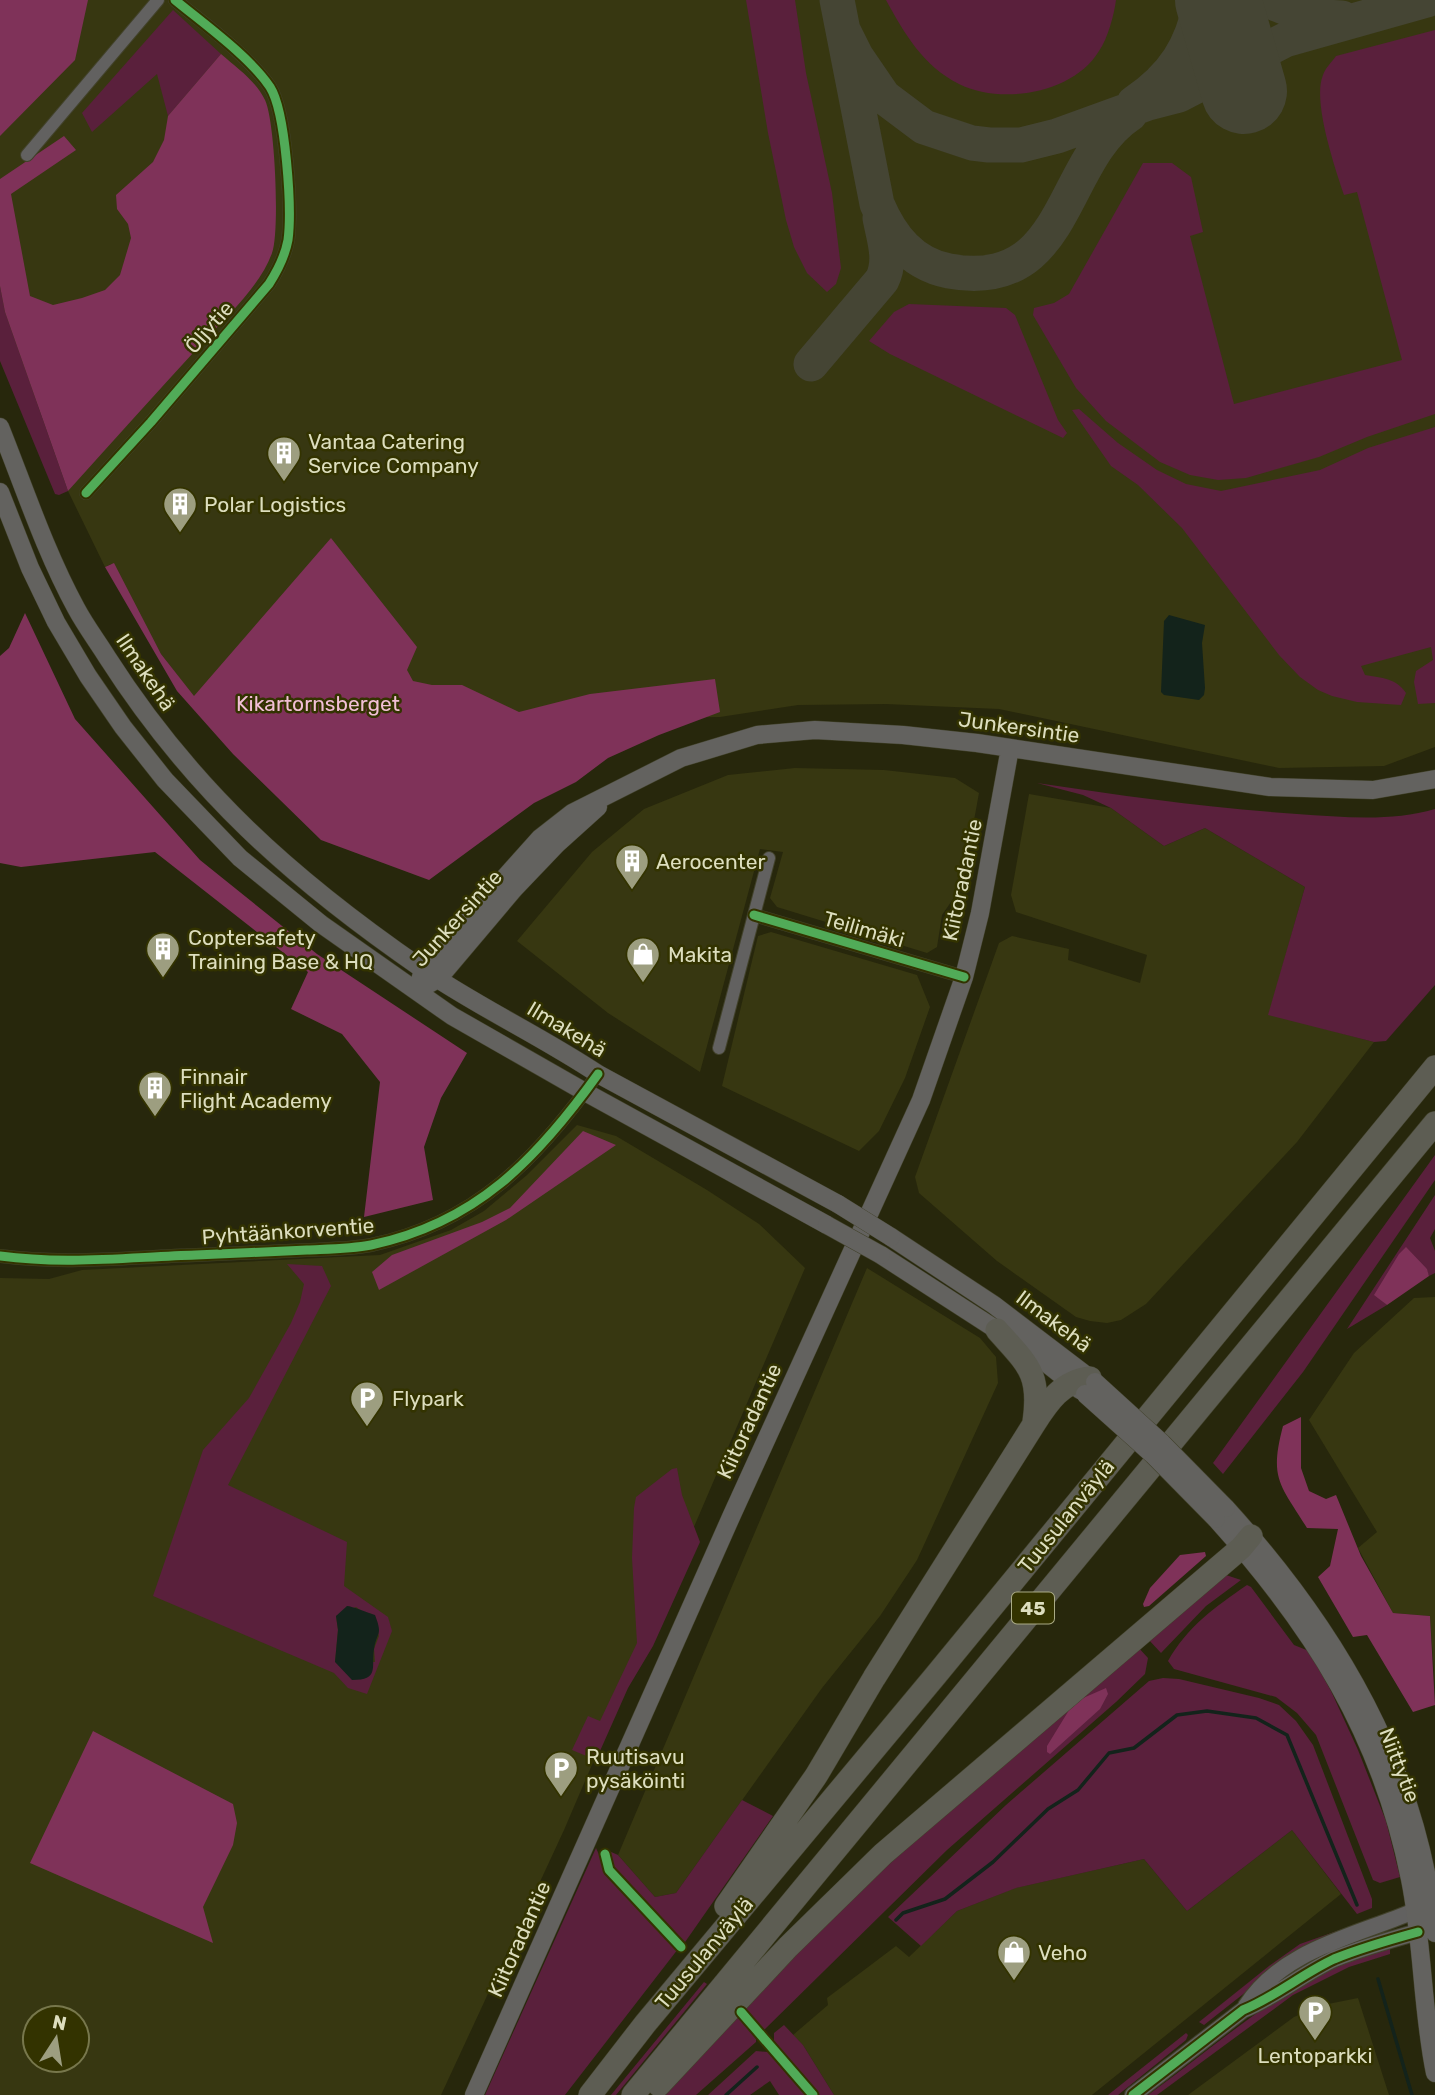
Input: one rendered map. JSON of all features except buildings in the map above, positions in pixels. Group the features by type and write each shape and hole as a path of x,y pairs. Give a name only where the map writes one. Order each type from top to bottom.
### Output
{"highway":[{"name":"Tuusulanväylä","path":"590,2095 645,2024 927,1686 1435,1067"},
{"name":"Tuusulanväylä","path":"633,2095 1435,1123"},
{"path":"997,1331 1021,1355 1036,1385 1034,1424"},
{"path":"645,2024 816,1776 874,1678 1053,1396 1085,1384"},
{"path":"649,2095 788,1947 883,1854 1246,1542"}],"main road":[{"name":"Ilmakehä","path":"0,427 46,544 76,608 131,695 169,746 210,792 299,877 348,917 430,974 598,1074 838,1204 994,1304 1085,1384 1153,1455 1221,1514 1246,1542"},
{"name":"Ilmakehä","path":"0,492 30,568 56,622 88,676 123,727 165,780 240,858 321,924 452,1016 585,1093 881,1255 997,1331 1017,1340 1085,1384"},
{"name":"Junkersintie","path":"418,992 430,974 557,844 607,797 681,758 757,735 828,731 903,735 1010,748 1270,787 1373,790 1435,779"},
{"name":"Kiitoradantie","path":"474,2095 731,1517 921,1100 964,977 980,913 1010,748"},
{"name":"Niittytie","path":"1246,1542 1328,1666 1367,1738 1397,1823 1410,1881 1427,1908 1435,2073"}],"street":[{"path":"27,155 158,0"},
{"name":"Öljytie","path":"86,493 270,284 281,265 288,240 279,107 268,84 248,63 175,0"},
{"path":"719,1048 769,858"},
{"name":"Teilimäki","path":"754,915 964,977"},
{"name":"Pyhtäänkorventie","path":"0,1256 81,1260 268,1252 352,1248 400,1237 435,1226 469,1208 505,1180 544,1143 598,1074"},
{"path":"1243,2010 1252,1996 1278,1972 1317,1948 1427,1908"},
{"path":"1133,2095 1243,2010 1259,2004 1286,1985 1334,1960 1430,1929"}],"shaded area":[{"path":"0,0 1435,0 1435,747 1384,766 1279,768 999,709 886,704 798,705 720,717 518,720 194,697 161,654 111,564 105,567 68,491 71,487 0,312"},
{"path":"746,0 795,0 806,73 832,193 841,268 836,284 827,292 807,273 794,247 786,220 768,133"},
{"path":"886,0 1116,0 1105,40 1087,66 1054,86 1035,92 995,94 959,84 935,68 916,48"},
{"path":"173,10 221,54 168,116 157,74 92,132 82,113"},
{"path":"1435,30 1435,414 1319,457 1246,478 1218,480 1190,475 1160,462 1106,421 1076,388 1033,315 1034,308 1054,303 1069,294 1143,163 1172,163 1191,177 1203,232 1190,236 1234,404 1402,360 1357,192 1344,195 1335,169 1322,117 1320,87 1324,72 1336,56"},
{"path":"0,286 5,312 68,491 59,495 55,494 0,361"},
{"path":"909,304 1006,308 1015,315 1058,420 1067,433 1063,438 890,354 869,341 894,312"},
{"path":"1079,409 1118,443 1157,470 1186,484 1221,491 1320,470 1368,448 1435,427 1435,703 1418,704 1414,682 1416,671 1433,660 1431,647 1361,666 1365,675 1398,684 1406,693 1401,705 1357,702 1332,696 1300,677 1279,655 1182,528 1138,485 1111,466 1072,410"},
{"path":"1169,615 1205,625 1202,643 1205,688 1204,695 1199,700 1164,695 1161,692 1164,621"},
{"path":"795,768 884,770 955,778 979,793 962,886 942,915 937,947 927,953 777,907 770,898 783,852 760,849 700,1072 608,1013 517,941 592,852 644,809 728,775"},
{"path":"1037,783 1199,805 1314,815 1384,817 1435,809 1435,985 1386,1041 1374,1042 1268,1015 1305,887 1205,828 1164,846 1111,808 1083,795"},
{"path":"1029,794 1111,808 1164,846 1205,828 1305,887 1269,1014 1374,1042 1297,1142 1146,1304 1121,1320 1107,1323 1076,1317 997,1261 919,1193 915,1177 999,943 1012,936 1069,949 1068,960 1140,983 1147,955 1016,912 1011,895"},
{"path":"771,932 917,975 930,1007 905,1078 879,1131 859,1151 722,1086 758,936"},
{"path":"577,1125 616,1136 707,1190 759,1224 805,1268 564,1830 441,2095 0,2095 0,1278 49,1279 82,1270 380,1255 451,1230 484,1211 527,1175"},
{"path":"1435,1155 1435,1180 1303,1372 1223,1474 1213,1463"},
{"path":"1435,1195 1435,1229 1430,1238 1435,1251 1435,1273 1429,1276 1426,1268 1375,1294 1387,1305 1347,1329"},
{"path":"287,1264 322,1266 331,1286 228,1485 347,1542 344,1586 388,1617 392,1631 367,1694 348,1688 334,1673 153,1596 203,1450 249,1398 291,1323 304,1284","holes":["356,1607 372,1614 379,1636 374,1649 375,1662 335,1662 338,1630 336,1616"]},
{"path":"867,1268 980,1338 996,1357 998,1383 917,1560 880,1616 822,1688 676,1893 655,1897 618,1855"},
{"path":"1435,1297 1435,1686 1430,1616 1393,1613 1358,1548 1377,1532 1309,1420 1354,1353 1414,1298"},
{"path":"677,1468 682,1495 700,1542 653,1646 628,1688 596,1760 572,1750 588,1716 600,1721 637,1643 632,1558 636,1497"},
{"path":"1226,1575 1241,1580 1206,1606 1161,1653 1148,1639"},
{"path":"1247,1585 1294,1645 1309,1651 1331,1691 1386,1821 1400,1877 1380,1883 1373,1880 1316,1735 1297,1713 1276,1697 1174,1669 1168,1661 1193,1628"},
{"path":"347,1606 375,1615 379,1627 372,1671 367,1678 352,1680 335,1662 338,1630 336,1616"},
{"path":"1137,1646 1148,1658 1145,1674 947,1850 763,2031 744,2009 825,1922 1043,1725"},
{"path":"1179,1679 1259,1698 1279,1705 1296,1721 1313,1745 1372,1899 1372,1908 1357,1914 1292,1830 1187,1911 1144,1859 1016,1888 957,1911 921,1946 888,1917 1006,1805 1149,1681"},
{"path":"742,1800 773,1816 683,1945 609,1863 609,1851 618,1855 655,1897 676,1893"},
{"path":"1292,1830 1341,1894 1092,2095 834,2095 803,2045 793,2035 828,2005 827,1998 896,1946 909,1957 957,1911 1015,1888 1144,1859 1187,1911"},
{"path":"596,1848 605,1868 678,1949 565,2095 485,2095"},
{"path":"1377,1917 1261,1980 1204,2025 1199,2022 1300,1944"},
{"path":"1390,1949 1390,1954 1349,1967 1293,1995 1157,2095 1148,2095 1247,2020 1299,1986 1354,1960"},
{"path":"704,1982 707,1984 616,2095 611,2095"},
{"name":"Lentoparkki","path":"1358,1998 1389,2095 1188,2095 1294,2017 1318,2006"},
{"path":"737,2016 756,2042 696,2095 664,2095"},
{"path":"784,2025 803,2045 834,2095 819,2095 774,2041 774,2033"},
{"path":"1186,2033 1186,2040 1118,2095 1108,2095"},
{"path":"756,2051 768,2052 806,2095 779,2095 770,2081 750,2095 708,2095"}],"green space":[{"path":"0,0 88,0 75,60 0,136"},
{"path":"221,54 257,87 268,111 274,152 276,201 272,253 260,277 242,300 68,491 5,312 0,286 0,179 64,136 76,150 11,194 30,296 53,305 105,290 120,275 131,238 128,224 117,209 116,195 153,162 164,140 168,116"},
{"name":"Kikartornsberget","path":"331,538 417,647 407,670 413,681 432,685 462,685 519,712 590,694 715,679 720,712 608,758 576,782 534,803 429,880 321,840 233,754 177,691 105,567 114,563 161,654 194,696"},
{"path":"25,613 75,719 200,860 317,954 467,1053 441,1098 424,1147 433,1200 364,1217 380,1082 342,1034 291,1009 308,972 155,852 21,867 0,863 0,656 9,648"},
{"path":"583,1131 616,1145 506,1220 379,1290 372,1272 392,1255 482,1222 510,1208"},
{"path":"1406,1247 1427,1269 1429,1276 1387,1305 1374,1295"},
{"path":"1301,1417 1301,1468 1309,1491 1326,1499 1336,1495 1361,1556 1393,1613 1430,1616 1435,1705 1413,1712 1367,1635 1353,1637 1318,1577 1330,1566 1338,1529 1307,1528 1284,1490 1277,1470 1283,1426"},
{"path":"1205,1552 1206,1556 1149,1606 1144,1607 1150,1588 1180,1555"},
{"path":"1106,1688 1108,1694 1100,1709 1050,1754 1047,1752 1047,1746 1074,1702"},
{"path":"93,1731 233,1804 237,1823 233,1845 203,1907 213,1943 30,1863"}],"waterway":[{"path":"896,1920 903,1913 945,1899 993,1862 1048,1809 1078,1790 1109,1753 1134,1748 1177,1715 1207,1711 1256,1718 1287,1735 1357,1905"},
{"path":"1378,1979 1412,2095"},
{"path":"726,2095 757,2067"}],"taxiway":[{"path":"837,0 877,204 904,247 924,262 936,267 949,271 989,272 1018,262 1040,243 1058,218 1088,161 1107,135 1130,114"},
{"path":"1134,103 1160,82 1179,59 1193,32 1201,0"},
{"path":"1268,0 1304,13 1342,18"},
{"path":"843,30 856,56 884,97 924,127 972,143 1021,145 1057,136 1148,103 1179,95 1285,40 1427,0"},
{"path":"811,364 882,280 887,257 880,218"}],"runway":[{"path":"1218,0 1244,91"}],"cycle path":[{"path":"86,493 151,422 269,284 281,263 288,240 286,161 276,99 261,75 238,52 175,0"},
{"path":"754,915 964,977"},
{"path":"0,1256 49,1260 123,1259 339,1249 371,1245 408,1235 473,1204 501,1183 552,1133 598,1074"},
{"path":"605,1854 609,1870 681,1947"},
{"path":"1133,2095 1243,2010 1311,1971 1334,1959 1418,1932"},
{"path":"741,2012 813,2095"}],"place":[{"name":"Vantaa Catering Service Company","path":"284,483"},
{"name":"Polar Logistics","path":"180,534"},
{"name":"Aerocenter","path":"632,891"},
{"name":"Coptersafety Training Base & HQ","path":"163,979"},
{"name":"Makita","path":"643,984"},
{"name":"Finnair Flight Academy","path":"155,1118"},
{"name":"Flypark","path":"367,1428"},
{"name":"Ruutisavu pysäköinti","path":"561,1798"},
{"name":"Veho","path":"1014,1982"},
{"name":"Lentoparkki","path":"1315,2042"}]}
